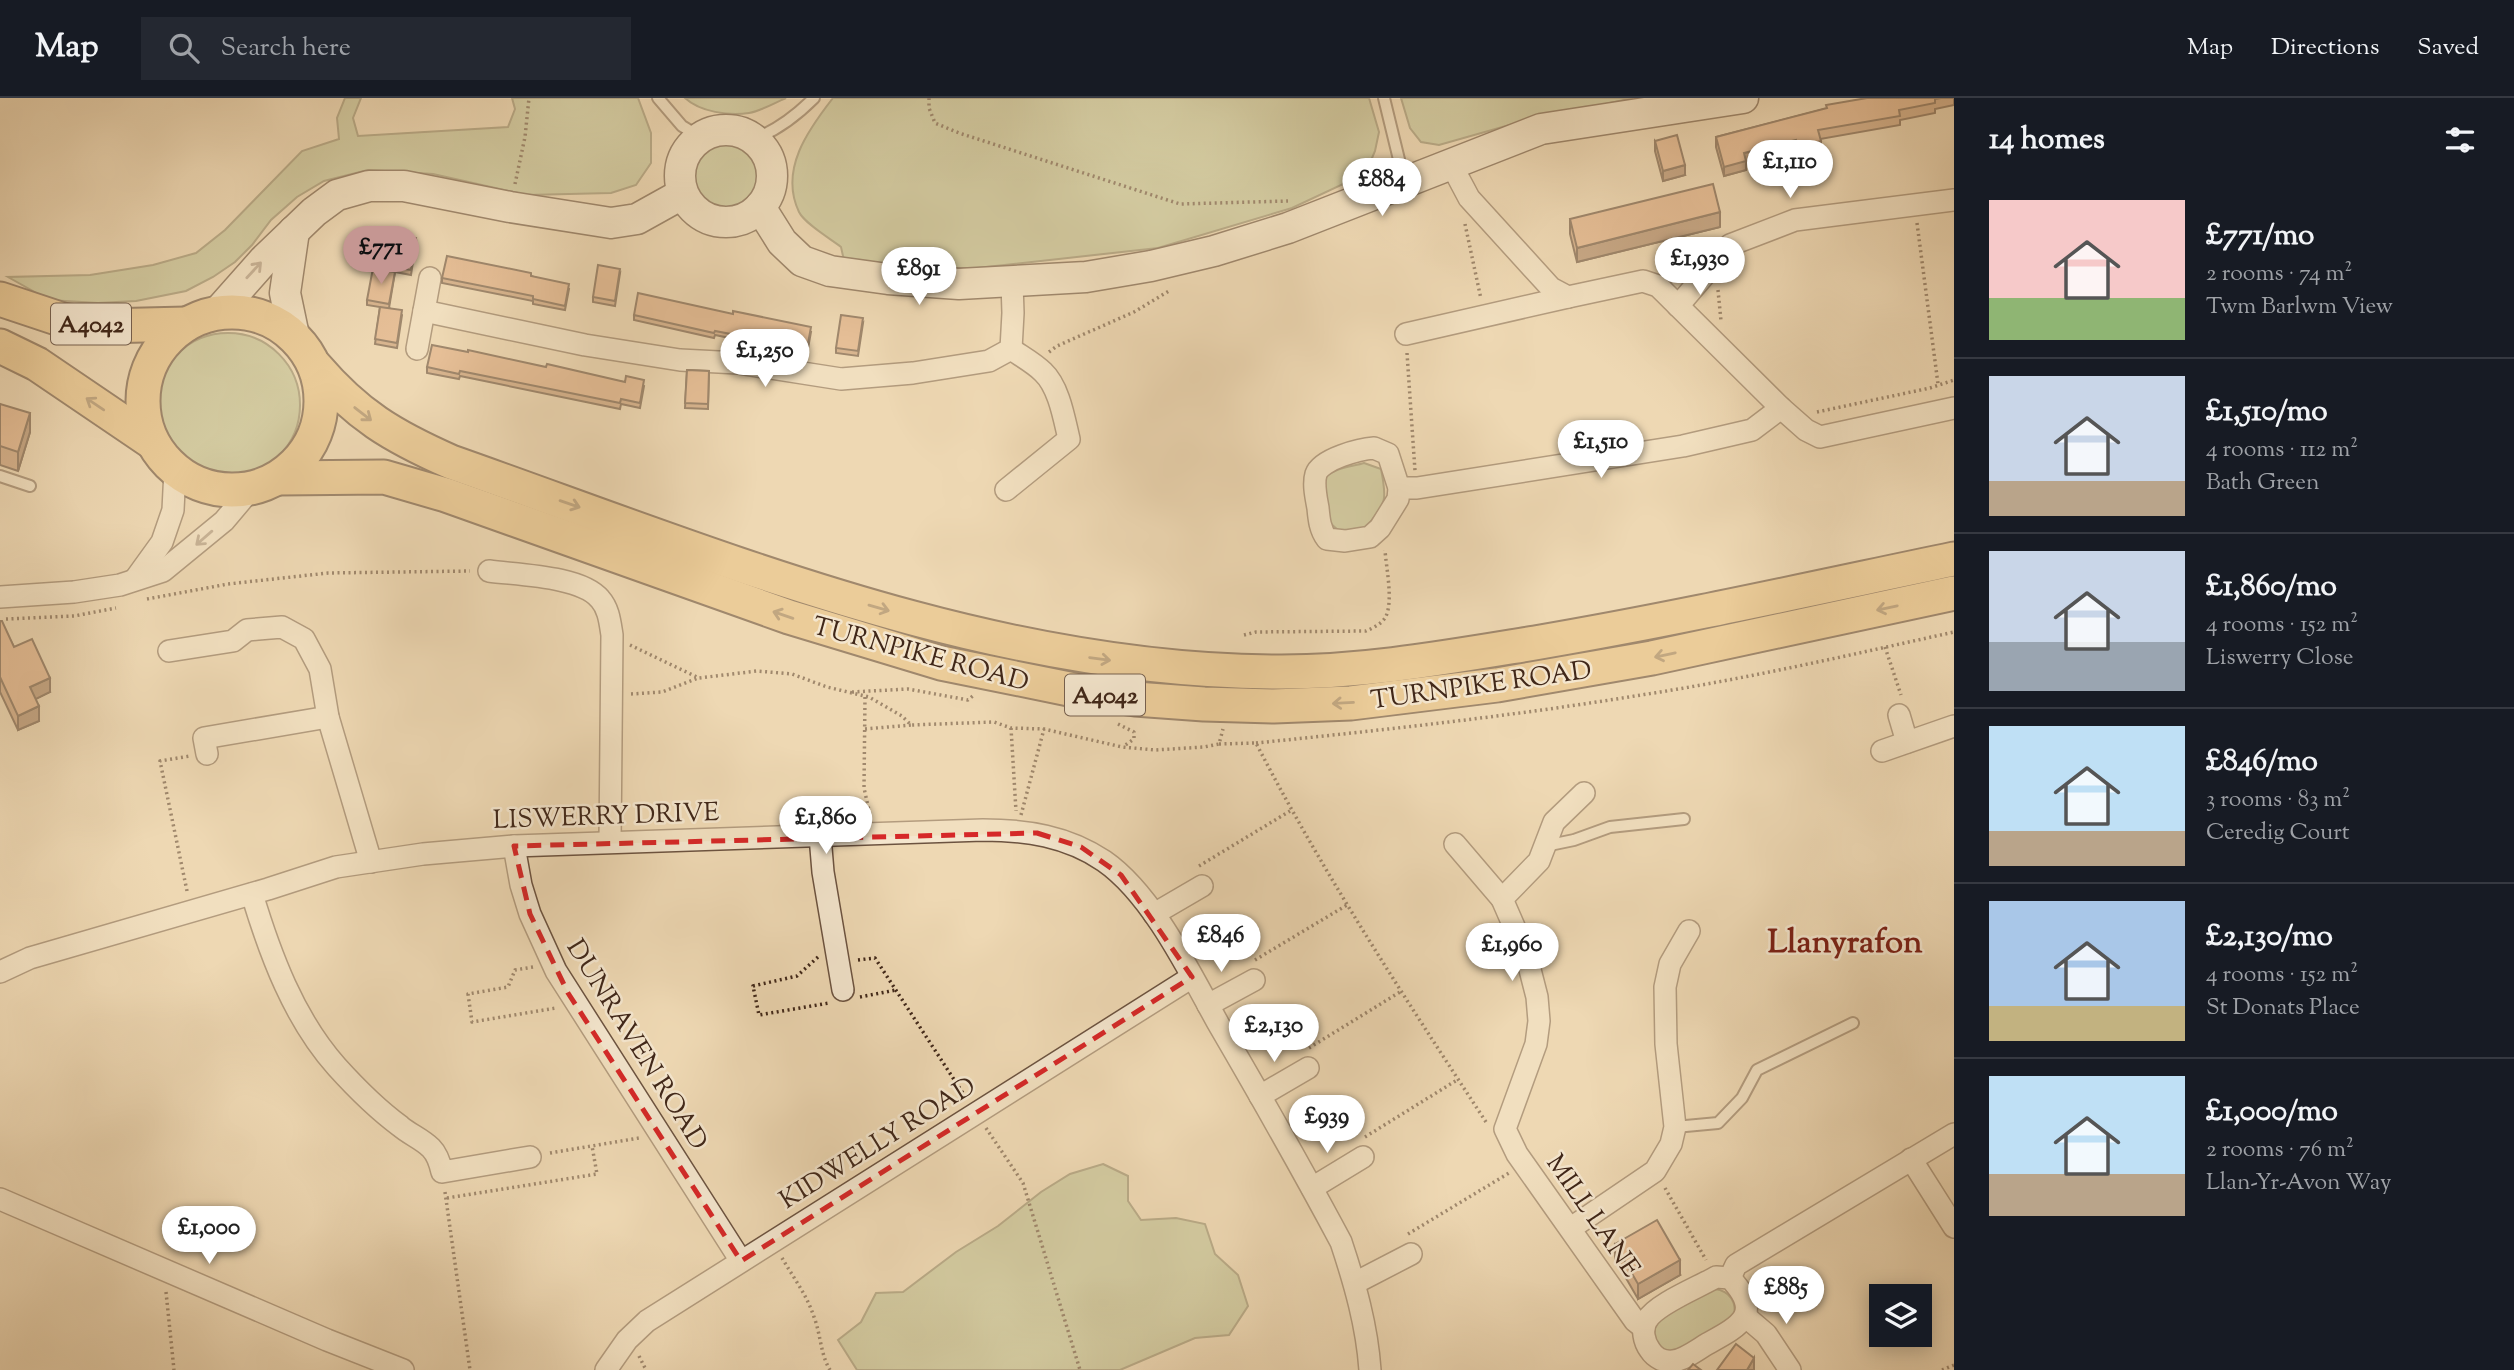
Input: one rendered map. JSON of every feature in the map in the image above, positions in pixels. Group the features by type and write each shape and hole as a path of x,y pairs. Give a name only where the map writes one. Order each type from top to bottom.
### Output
{"highway":[{"name":"A4042","path":"0,299 64,320 103,326 186,324"},
{"path":"218,312 245,312 271,320 294,336 315,366 322,397 317,429 302,457 265,483 231,491 211,488 174,470 152,442 144,416 143,389 146,376 150,363 165,341 186,324 218,312"},
{"name":"A4042","path":"0,346 37,364 152,442"},
{"name":"TURNPIKE ROAD","path":"315,366 338,393 365,417 404,441 451,462 797,584 939,626 1013,644 1147,665 1275,672 1353,669 1489,651 1646,624 1954,559"},
{"name":"TURNPIKE ROAD","path":"265,483 384,477 446,495 789,617 941,663 1079,691 1135,699 1204,704 1274,706 1351,702 1497,685 1652,658 1954,593"}],"main road":[{"path":"760,207 782,242 802,261 831,271 888,279 959,284 1086,277 1151,266 1214,251 1287,228 1541,130 1743,98"},
{"path":"724,130 740,132 754,139 765,151 771,166 772,182 760,207 748,216 734,221 706,217 694,209 682,194 681,169 685,154 695,141 702,138 709,133 724,130"},
{"path":"218,312 264,260 314,212 337,195 369,186 404,186 611,223 637,219 682,194"},
{"path":"294,231 285,293 294,336"}],"street":[{"path":"1451,164 1469,198 1551,288 1568,297"},
{"path":"1678,306 1730,245 1795,220 1954,200"},
{"path":"416,349 430,278"},
{"path":"1406,334 1643,281 1658,286 1784,411 1820,437 1954,408"},
{"path":"1010,349 1012,283"},
{"path":"424,311 585,345 680,360 737,363 841,379 913,373 989,361 1010,349"},
{"path":"1006,490 1069,439 1052,385 1044,373 1010,349"},
{"path":"1408,488 1388,454 1374,449 1360,449 1321,465 1316,475 1315,488 1322,533 1326,539 1345,541 1370,537 1380,528 1408,488 1683,446 1752,430 1784,411"},
{"path":"128,581 162,542 173,510 174,470"},
{"path":"3,595 74,592 163,571 265,483"},
{"path":"489,571 588,588 601,599 609,614 612,635 610,842"},
{"path":"169,651 233,641 247,630 282,627 304,639 320,669 328,718 371,862"},
{"path":"207,754 204,737 328,718"},
{"path":"1882,751 1903,727 1954,726"},
{"path":"1502,899 1539,861 1554,822 1584,793"},
{"name":"LISWERRY DRIVE","path":"0,972 30,958 253,894 336,867 423,854 514,846 610,842 1017,830 1058,839 1081,847 1121,875 1154,914 1192,977 1341,1242 1355,1283 1370,1370"},
{"path":"820,836 823,872 845,996"},
{"path":"1455,844 1502,899 1526,954 1537,997 1539,1021 1536,1044 1498,1129"},
{"name":"DUNRAVEN ROAD","path":"514,846 530,915 552,964 741,1261"},
{"path":"1154,914 1202,886"},
{"path":"253,894 263,931 279,970 320,1046 350,1082 380,1110 431,1148 438,1158 442,1172 530,1157"},
{"path":"1571,1228 1655,1171 1668,1152 1675,1127 1666,1044 1665,986 1670,964 1689,931"},
{"name":"KIDWELLY ROAD","path":"606,1370 627,1340 647,1321 1192,977"},
{"path":"1208,1005 1254,980"},
{"path":"1260,1096 1308,1069"},
{"name":"MILL LANE","path":"1498,1129 1571,1228 1634,1321 1644,1328 1645,1343 1660,1365"},
{"path":"1644,1328 1647,1318 1659,1308 1723,1278 1736,1265 1954,1134"},
{"path":"1312,1188 1363,1157"},
{"path":"1911,1159 1954,1227"},
{"path":"0,1199 403,1370"},
{"path":"1355,1283 1411,1254"},
{"path":"1660,1365 1676,1361 1735,1329 1745,1316 1743,1292 1723,1278"},
{"path":"1745,1316 1766,1334 1790,1370"}],"lane":[{"path":"658,98 682,126 702,138"},
{"path":"754,139 773,132 794,118 814,98"},
{"path":"1384,98 1404,182"},
{"path":"0,476 30,486"},
{"path":"1545,846 1574,840 1610,827 1684,820"},
{"path":"1675,1127 1718,1123 1742,1098 1757,1070 1853,1023"}],"path":[{"path":"510,207 525,137 529,98"},
{"path":"929,98 934,123 1181,204 1290,201"},
{"path":"1915,205 1938,384"},
{"path":"1464,218 1483,306"},
{"path":"1714,264 1725,350"},
{"path":"1035,366 1056,346 1134,312 1169,291"},
{"path":"1406,334 1408,488"},
{"path":"1784,411 1802,415 1930,388 1954,380"},
{"path":"1244,635 1256,632 1356,632 1374,627 1384,620 1390,607 1385,542"},
{"path":"128,581 133,600 228,584 328,573 489,571"},
{"path":"865,729 994,722 1012,727 1044,729 1122,747 1155,750 1255,743 1536,711 1631,697 1954,632"},
{"path":"612,635 680,671 699,678"},
{"path":"1885,647 1907,714 1903,727"},
{"path":"611,696 662,692 699,678 776,671 865,696 902,716 911,725"},
{"path":"865,696 864,788 873,834"},
{"path":"1012,727 1017,830"},
{"path":"1219,744 1224,727"},
{"path":"1017,830 1044,729"},
{"path":"1255,743 1290,811 1400,992 1458,1080 1498,1129"},
{"path":"191,911 160,761 207,754"},
{"path":"1202,886 1193,869 1290,811"},
{"path":"1254,980 1247,964 1347,905"},
{"path":"896,990 845,996 759,1015 753,986 797,976 824,953 838,957 875,958 1023,1183 1080,1370"},
{"path":"552,964 515,970 508,987 468,994 472,1022 576,1004"},
{"path":"1308,1069 1301,1054 1400,992"},
{"path":"1363,1157 1353,1144 1458,1080"},
{"path":"530,1157 660,1134"},
{"path":"446,1198 597,1174 592,1146"},
{"path":"1411,1254 1401,1237 1516,1168"},
{"path":"1655,1171 1723,1278"},
{"path":"442,1172 470,1370"},
{"path":"772,1242 810,1304 821,1352 830,1370"},
{"path":"164,1270 174,1370"},
{"path":"1942,1370 1954,1364"}],"highlighted area":[{"path":"1037,833 1081,847 1121,875 1192,977 741,1261 568,993 530,914 514,846"}],"green space":[{"path":"345,98 361,98 353,118 358,136 508,127 515,109 512,98 638,98 651,133 651,163 636,185 611,193 527,195 433,174 368,170 324,181 297,197 271,220 235,262 213,277 186,291 136,301 98,303 49,300 8,277 90,275 153,265 196,253 225,230 302,151 339,139 337,118"},
{"path":"685,98 786,98 754,112 733,114 707,110"},
{"path":"833,98 1369,98 1379,132 1367,170 1354,179 1292,208 1158,248 977,268 869,268 845,265 841,247 802,217 794,196 792,181 799,151 814,123"},
{"path":"1401,98 1633,98 1513,124 1439,145 1421,142 1410,128"},
{"path":"719,143 731,143 743,148 753,158 758,176 756,189 743,204 731,209 719,209 707,204 697,194 692,182 692,170 697,158 707,148"},
{"path":"228,333 255,339 279,354 294,378 300,405 294,432 279,456 255,471 228,477 201,471 177,456 162,432 156,405 162,378 177,354 201,339"},
{"path":"1364,463 1381,469 1383,502 1364,530 1340,532 1328,521 1323,481 1331,473"},
{"path":"1103,1164 1128,1176 1128,1201 1141,1220 1176,1218 1205,1224 1215,1254 1238,1275 1248,1306 1229,1335 1195,1338 1120,1370 857,1370 838,1340 861,1322 876,1293 903,1292 956,1252 998,1226 1041,1192 1070,1174"},
{"path":"1715,1289 1725,1292 1731,1298 1734,1317 1678,1351 1659,1352 1649,1329 1656,1318"}],"building":[{"path":"1867,98 1941,98 1935,99 1935,103 1899,110 1900,116 1818,130 1821,141 1799,147 1796,140 1744,153 1746,161 1724,167 1716,137 1827,108 1826,105"},
{"path":"1677,135 1685,165 1663,171 1655,141"},
{"path":"1713,184 1720,212 1577,248 1570,219"},
{"path":"394,234 416,238 411,270 389,266"},
{"path":"447,256 531,273 531,276 569,284 565,306 533,299 533,296 442,278"},
{"path":"598,265 620,269 615,301 593,297"},
{"path":"373,268 395,272 389,304 367,300"},
{"path":"638,293 733,314 733,311 811,327 807,349 715,331 714,333 634,315"},
{"path":"380,307 402,310 397,343 375,339"},
{"path":"841,315 863,318 858,351 836,348"},
{"path":"432,345 546,367 547,364 625,382 626,376 644,380 640,403 621,399 620,403 460,371 459,374 427,367"},
{"path":"687,370 709,371 708,404 685,403"},
{"path":"0,404 30,413 18,452 0,446"},
{"path":"0,621 14,647 32,639 50,678 30,687 39,706 18,716 0,677"},
{"path":"1657,1220 1680,1260 1638,1284 1615,1244"},
{"path":"1736,1344 1754,1358 1747,1370 1717,1370"},
{"path":"1693,1364 1701,1370 1688,1370"}],"district":[{"name":"Llanyrafon","path":"1845,940"}]}
